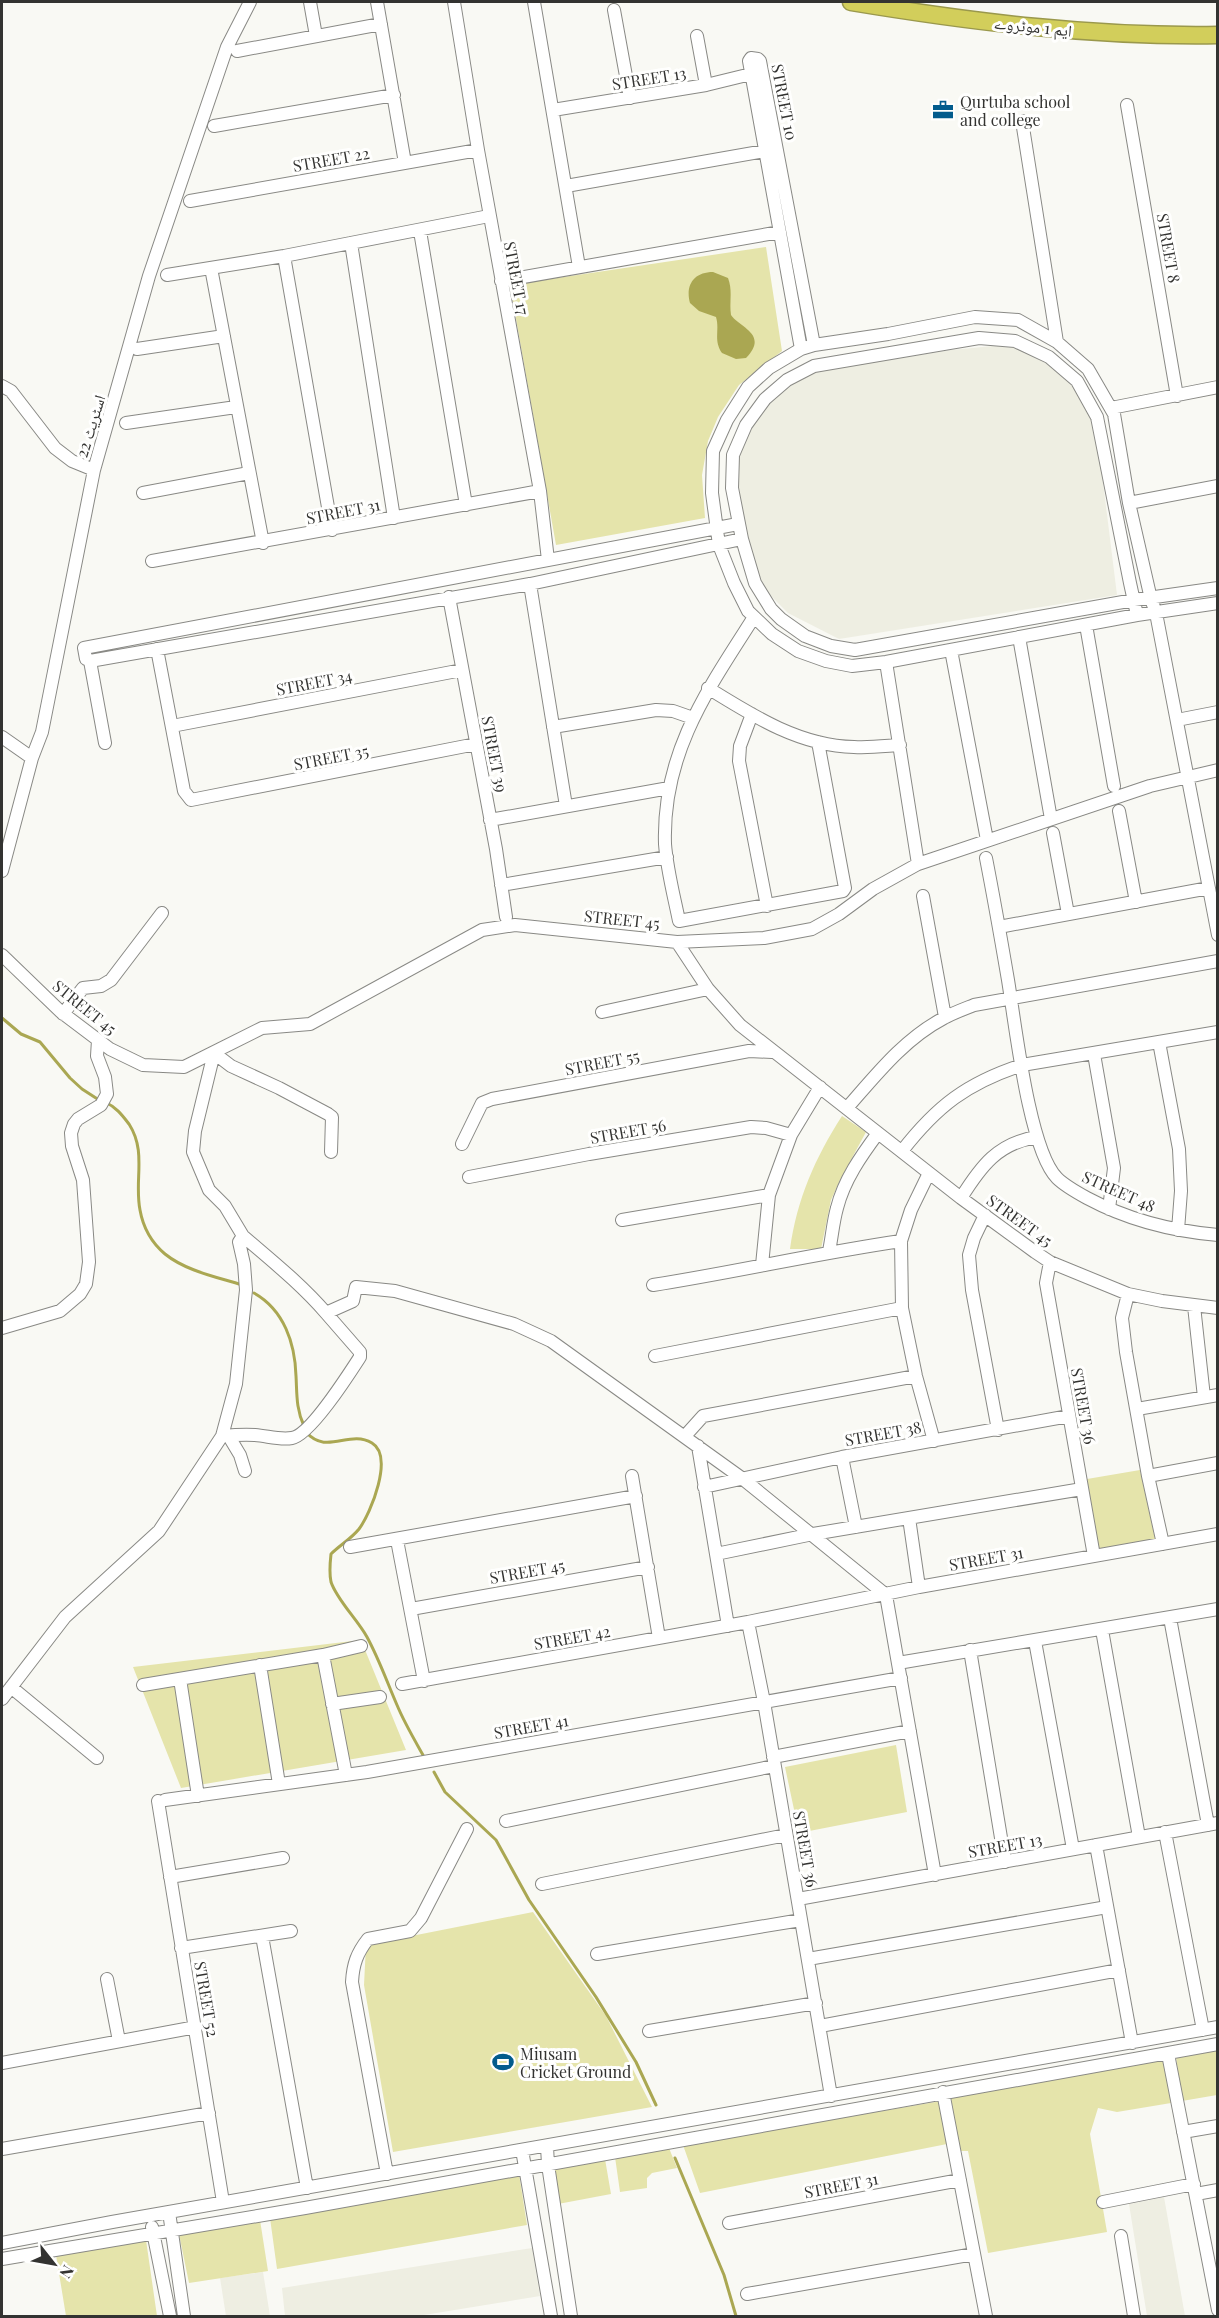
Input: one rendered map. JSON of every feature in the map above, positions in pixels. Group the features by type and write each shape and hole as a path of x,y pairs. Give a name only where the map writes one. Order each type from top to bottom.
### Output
{"highway":[{"name":"ایم 1 موٹروے","path":"851,2 930,15 1050,29 1173,36 1218,35"}],"street":[{"name":"اسٹریٹ 22","path":"2,871 32,758 42,732 94,470 149,276 226,47 249,2"},
{"path":"310,2 316,36"},
{"path":"377,2 405,163"},
{"name":"STREET 17","path":"454,2 489,216 540,491 548,560"},
{"path":"534,2 579,267"},
{"path":"614,10 630,98"},
{"path":"237,51 381,24"},
{"path":"697,36 706,85"},
{"name":"STREET 10","path":"801,349 751,74 749,61 751,58 758,58 760,61 814,345"},
{"name":"STREET 13","path":"552,110 706,85 751,74"},
{"path":"214,126 394,95"},
{"name":"STREET 8","path":"1127,105 1177,396"},
{"path":"1022,121 1057,342"},
{"name":"STREET 22","path":"190,201 478,150"},
{"path":"566,186 765,151"},
{"path":"167,275 284,256 489,216"},
{"path":"420,231 466,505"},
{"path":"501,281 780,232"},
{"path":"351,243 394,518"},
{"path":"284,256 332,530"},
{"path":"211,268 263,543"},
{"path":"1218,603 1156,613 1137,615 886,662 852,666 812,656 798,651 772,634 748,611 734,584 719,544 716,529 712,493 714,451 727,420 748,387 769,368 801,349 814,345 888,334 975,317 1018,320 1057,342 1088,369 1114,414 1150,598 1156,613 1218,936"},
{"path":"888,334 891,353"},
{"path":"137,349 224,336"},
{"path":"1137,615 1134,600 1109,477 1098,417 1077,381 1050,357 1015,341 979,339 814,366 787,380 765,399 746,425 734,455 732,488 738,524 755,583 771,609 781,619 805,636 831,646 855,650 1134,600 1218,588"},
{"path":"2,386 11,391 55,448 72,461 94,470"},
{"path":"1111,408 1218,387"},
{"path":"738,402 755,412"},
{"path":"126,423 236,407"},
{"path":"143,493 249,473"},
{"path":"1109,477 1124,473"},
{"path":"1130,503 1218,486"},
{"name":"STREET 31","path":"152,561 263,543 540,491"},
{"path":"86,656 548,560 738,524"},
{"path":"86,656 157,649 393,606 530,584 742,539"},
{"path":"530,584 566,806"},
{"path":"390,592 393,606"},
{"name":"STREET 39","path":"449,597 506,917"},
{"name":"STREET 45","path":"754,617 708,688 693,718 681,743 669,788 665,844 679,921 843,891 818,742"},
{"path":"1086,625 1114,786"},
{"path":"978,628 982,644"},
{"path":"1019,637 1051,819"},
{"path":"812,656 817,641"},
{"path":"157,649 172,726"},
{"path":"951,650 987,840"},
{"path":"86,656 105,743"},
{"path":"886,662 918,864"},
{"name":"STREET 34","path":"172,726 462,670"},
{"path":"708,688 778,728 818,742 853,747 900,745"},
{"path":"553,727 656,710 673,711 693,718"},
{"path":"1177,720 1218,712"},
{"path":"752,714 740,746 739,760 767,906"},
{"name":"STREET 35","path":"172,726 184,791 191,800 476,744"},
{"path":"2,737 32,758"},
{"path":"677,942 764,938 812,929 839,914 873,889 918,864 1150,786 1218,770"},
{"path":"490,820 669,788"},
{"path":"1119,811 1136,902"},
{"path":"1053,833 1068,914"},
{"path":"501,885 667,857"},
{"name":"STREET 48","path":"986,858 1022,1065 1043,1156 1056,1177 1071,1189 1109,1209 1154,1225 1218,1235"},
{"path":"999,927 1209,888"},
{"path":"923,896 945,1017"},
{"path":"63,1014 83,988 101,986 111,980 162,913"},
{"name":"STREET 45","path":"2,955 63,1014 110,1049 144,1065 165,1068 184,1067 262,1028 310,1024 482,930 515,925 677,942 708,989 740,1025 961,1198 1050,1262 1128,1294 1218,1308"},
{"path":"847,1108 893,1056 945,1017 974,1005 1218,961"},
{"path":"602,1012 708,989"},
{"path":"902,1151 935,1112 973,1084 1022,1065 1218,1032"},
{"path":"2,1328 60,1311 80,1294 86,1284 89,1262 83,1180 72,1146 71,1133 78,1119 104,1100 105,1077 97,1056 98,1040"},
{"path":"1159,1042 1179,1149 1181,1191 1178,1230"},
{"name":"STREET 55","path":"462,1144 482,1103 492,1099 749,1051 772,1052"},
{"path":"225,1436 255,1435 280,1439 295,1438 314,1420 342,1385 360,1357 360,1352 283,1268 258,1251 243,1236 225,1206 209,1190 193,1152 195,1131 214,1053 231,1066 279,1088 332,1117 331,1152"},
{"path":"1094,1054 1114,1167 1109,1209"},
{"path":"762,1265 769,1195 791,1135 820,1088"},
{"name":"STREET 56","path":"469,1177 751,1127 766,1128 791,1135"},
{"path":"830,1251 836,1209 847,1181 878,1133"},
{"path":"961,1198 979,1170 1006,1145 1037,1137"},
{"path":"929,1173 911,1210 901,1241 902,1308 916,1376 934,1441"},
{"path":"622,1220 769,1195"},
{"path":"985,1215 969,1255 972,1290 998,1430"},
{"path":"2,1699 65,1617 159,1531 225,1436 236,1384 245,1302 244,1264 239,1242 243,1236"},
{"path":"653,1285 830,1251 901,1241"},
{"name":"STREET 36","path":"1050,1262 1046,1283 1094,1556"},
{"path":"326,1313 352,1300 356,1287 363,1287 395,1291 514,1324 551,1341 743,1479 886,1595 935,1875"},
{"path":"1128,1294 1122,1318 1148,1476 1162,1544"},
{"path":"1194,1306 1204,1397"},
{"path":"655,1356 902,1308"},
{"path":"685,1436 703,1416 916,1376"},
{"path":"1137,1409 1218,1395"},
{"name":"STREET 38","path":"704,1487 842,1457 1069,1416"},
{"path":"225,1436 240,1455 245,1471"},
{"path":"698,1446 728,1626"},
{"path":"842,1457 856,1527"},
{"path":"1148,1476 1218,1463"},
{"path":"633,1476 659,1638"},
{"path":"716,1554 813,1534 1082,1489"},
{"path":"350,1547 636,1496"},
{"path":"909,1518 919,1587"},
{"name":"STREET 31","path":"748,1622 919,1587 1218,1534"},
{"path":"398,1540 424,1681"},
{"name":"STREET 45","path":"411,1609 648,1567"},
{"path":"898,1663 1218,1609"},
{"path":"1170,1618 1213,1824"},
{"name":"STREET 36","path":"748,1622 764,1702 831,2096"},
{"name":"STREET 42","path":"402,1684 748,1622"},
{"path":"1102,1630 1139,1837"},
{"path":"1035,1641 1073,1849"},
{"path":"143,1685 323,1655 361,1646"},
{"path":"970,1650 1005,1862"},
{"path":"323,1655 346,1775"},
{"path":"260,1665 279,1784"},
{"name":"STREET 41","path":"162,1801 346,1775 901,1678"},
{"path":"180,1679 198,1796"},
{"path":"11,1687 97,1758"},
{"path":"332,1704 380,1697"},
{"path":"506,1821 910,1731"},
{"name":"STREET 52","path":"162,1801 170,1876 223,2202"},
{"name":"STREET 13","path":"798,1899 1213,1824"},
{"path":"387,2174 352,1982 353,1966 368,1939 410,1931 422,1918 467,1829"},
{"path":"1165,1832 1203,2030"},
{"path":"542,1884 786,1835"},
{"path":"1096,1845 1132,2043"},
{"path":"170,1876 283,1858"},
{"path":"808,1959 1107,1907"},
{"path":"597,1954 801,1920"},
{"path":"182,1948 291,1931"},
{"path":"262,1936 307,2188"},
{"path":"820,2026 1119,1970"},
{"path":"107,1979 119,2042"},
{"path":"649,2031 816,2003"},
{"path":"2,2063 196,2027"},
{"path":"2,2243 1218,2027"},
{"path":"2,2259 548,2165 1218,2044"},
{"path":"1073,2053 1074,2070"},
{"path":"1168,2054 1195,2189 1212,2253 1218,2310"},
{"path":"876,2088 879,2104"},
{"path":"943,2092 986,2316"},
{"path":"2,2149 209,2113"},
{"path":"1183,2132 1218,2126"},
{"path":"547,2146 571,2316"},
{"path":"522,2150 551,2316"},
{"name":"STREET 31","path":"729,2223 960,2180"},
{"path":"1103,2202 1195,2189 1218,2190"},
{"path":"169,2212 184,2316"},
{"path":"150,2215 170,2316"},
{"path":"1121,2236 1134,2316"},
{"path":"747,2294 974,2254"}],"shaded area":[{"path":"766,247 782,351 739,385 718,417 708,441 702,475 705,518 556,545 510,285"},
{"path":"713,272 728,278 731,315 754,337 755,343 746,358 736,359 722,353 717,339 716,317 699,311 690,303 689,291 692,281 701,274"},
{"path":"1003,345 1027,351 1054,365 1084,398 1096,426 1117,595 839,639 788,613 758,583 744,538 739,491 738,454 752,425 772,398 802,378 818,371 951,350"},
{"path":"842,1116 866,1132 831,1200 821,1249 790,1249 797,1213 808,1180 823,1147"},
{"path":"1140,1470 1155,1539 1099,1550 1087,1479"},
{"path":"361,1640 406,1750 181,1788 133,1667"},
{"path":"896,1745 907,1812 799,1833 785,1767"},
{"name":"Miusam Cricket Ground","path":"533,1912 606,2016 652,2107 393,2152 364,1985 366,1945"},
{"path":"1217,2050 1217,2095 1182,2101 1176,2057"},
{"path":"1163,2058 1171,2103 1117,2112 1098,2108 1090,2134 1107,2232 988,2253 968,2151 960,2151 951,2098"},
{"path":"941,2101 947,2144 700,2193 683,2145"},
{"path":"669,2148 677,2168 652,2173 647,2178 647,2188 620,2192 615,2157"},
{"path":"605,2159 611,2194 558,2204 553,2168"},
{"path":"519,2174 527,2225 277,2269 270,2218"},
{"path":"1164,2197 1185,2316 1147,2316 1129,2204"},
{"path":"260,2220 268,2271 189,2283 179,2234"},
{"path":"146,2240 157,2316 66,2316 56,2255"},
{"path":"532,2248 540,2296 418,2316 285,2316 282,2288"},
{"path":"263,2272 270,2316 226,2316 220,2278"}],"waterway":[{"path":"2,1018 21,1034 40,1042 70,1078 99,1100"},
{"path":"105,1102 121,1114 134,1135 139,1156 140,1210 152,1240 160,1250 182,1265 242,1285"},
{"path":"254,1293 273,1308 286,1328 293,1352 298,1407 304,1426"},
{"path":"306,1432 322,1442 363,1439 372,1443 378,1450 381,1472 374,1498 359,1529 331,1554 330,1579 338,1596 367,1637 403,1718 423,1755"},
{"path":"434,1772 445,1792 496,1840 529,1900 596,1997 636,2062 656,2105"},
{"path":"675,2158 724,2275 736,2316"}],"place":[{"name":"Qurtuba school and college","path":"943,110"},
{"name":"Miusam Cricket Ground","path":"503,2062"}]}
